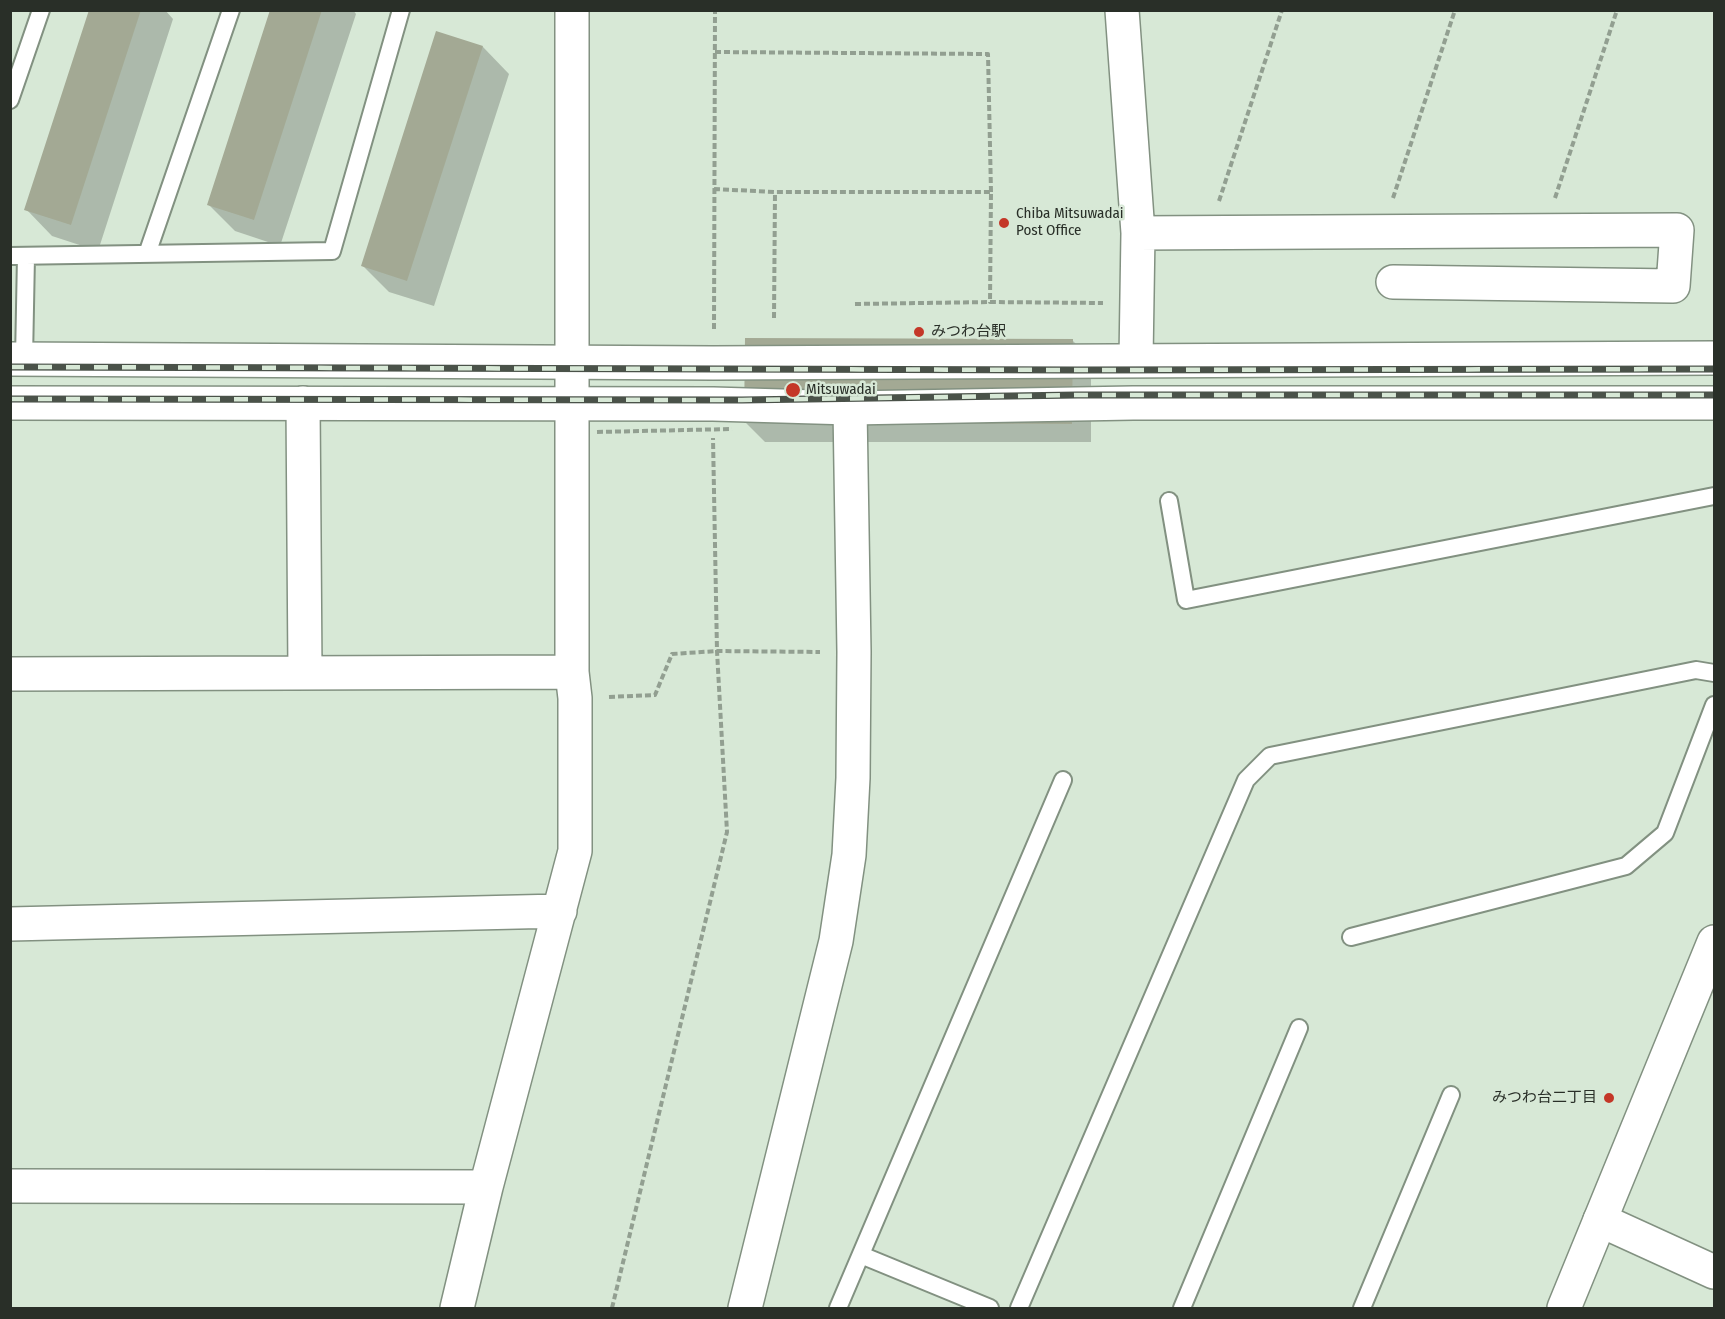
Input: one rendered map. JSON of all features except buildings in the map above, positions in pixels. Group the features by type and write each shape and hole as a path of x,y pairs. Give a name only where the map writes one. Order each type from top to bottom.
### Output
{"street":[{"path":"457,1308 486,1187 575,851 572,10"},
{"path":"1122,10 1138,233 1136,360"},
{"path":"1138,233 1677,230 1673,286 1393,282"},
{"path":"17,359 714,363 1714,358"},
{"path":"10,403 572,404 722,417 850,408 1133,403 1714,403"},
{"path":"303,403 304,673"},
{"path":"745,1308 836,941 849,855 853,778 854,652 850,408"},
{"path":"10,674 304,673 573,685"},
{"path":"10,924 560,912"},
{"path":"1564,1308 1714,942"},
{"path":"10,1186 486,1187"},
{"path":"1600,1220 1714,1272"}],"lane":[{"path":"10,100 41,10"},
{"path":"147,254 231,10"},
{"path":"17,359 18,256 332,251 401,10"},
{"path":"1168,501 1186,600 1714,496"},
{"path":"1019,1308 1246,780 1270,756 1696,670 1714,673"},
{"path":"1351,937 1626,866 1665,833 1714,705"},
{"path":"838,1308 1063,780"},
{"path":"1182,1308 1299,1028"},
{"path":"1362,1308 1451,1095"},
{"path":"861,1255 990,1308"}],"path":[{"path":"714,363 715,10"},
{"path":"1208,233 1282,10"},
{"path":"1381,232 1455,10"},
{"path":"1544,232 1617,10"},
{"path":"715,52 988,54 991,192 990,302"},
{"path":"714,189 775,192 991,192"},
{"path":"774,318 775,192"},
{"path":"855,304 1137,303"},
{"path":"597,432 722,417 717,651 727,832 612,1308"},
{"path":"573,685 654,695 672,654 717,651 854,652"}],"railway":[{"path":"10,367 1714,369"},
{"path":"10,399 742,400 1077,395 1714,395"}],"place":[{"name":"Chiba Mitsuwadai Post Office","path":"1004,223"},
{"name":"みつわ台駅","path":"919,332"},
{"name":"Mitsuwadai","path":"793,390"},
{"name":"みつわ台二丁目","path":"1609,1098"}]}
